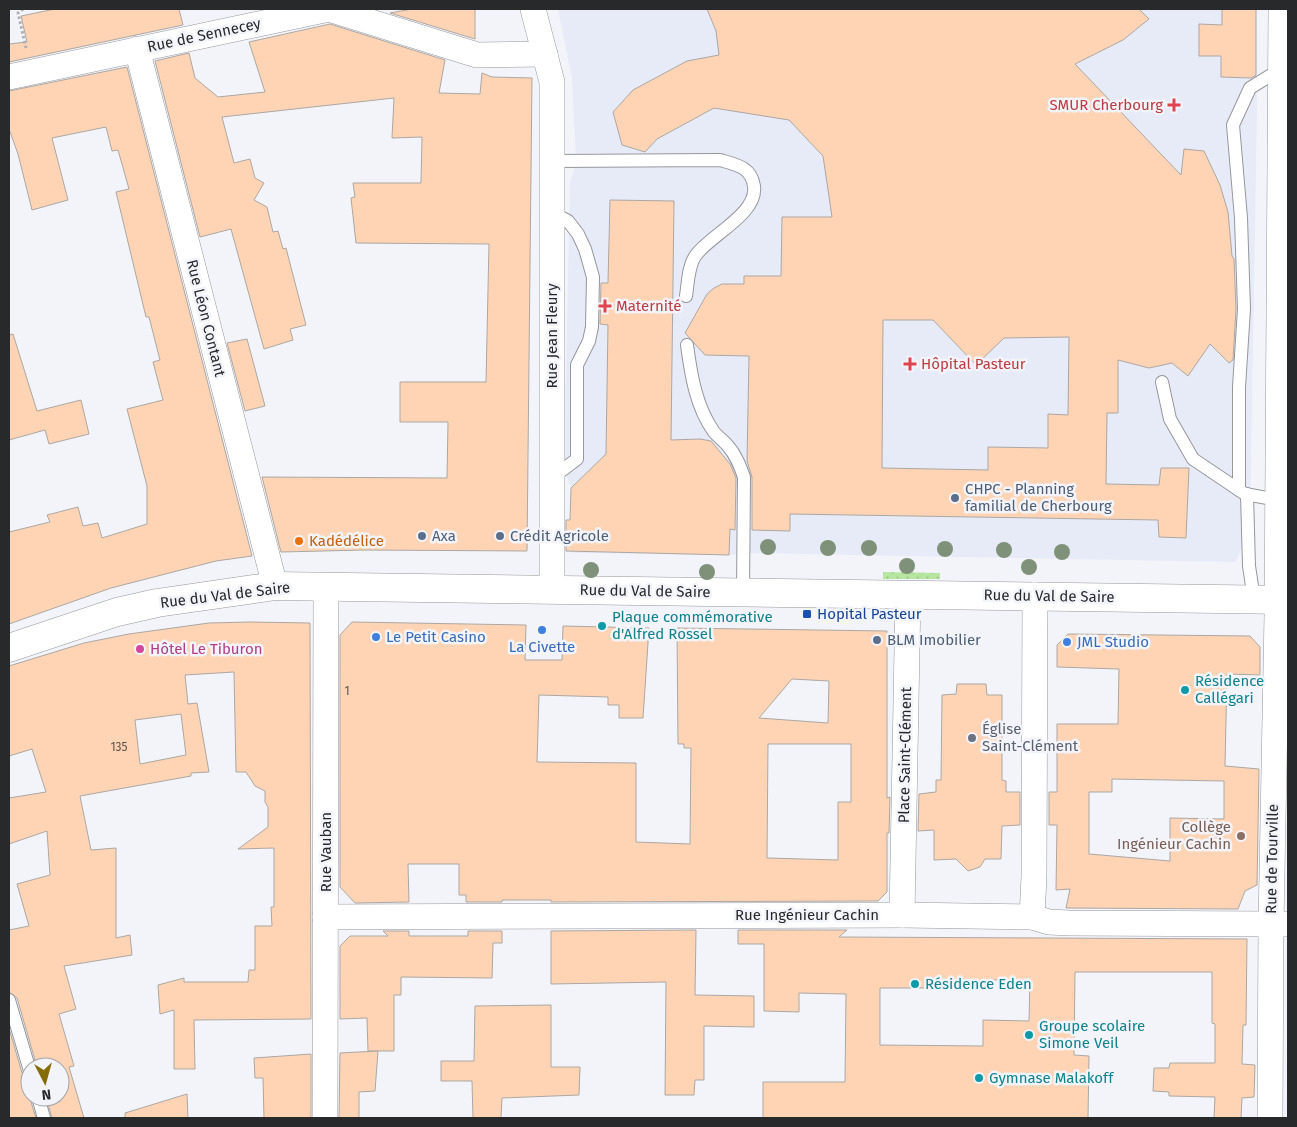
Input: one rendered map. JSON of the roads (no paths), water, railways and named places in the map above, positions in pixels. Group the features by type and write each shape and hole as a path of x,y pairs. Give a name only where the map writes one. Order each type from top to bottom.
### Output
{"main road":[{"name":"Rue du Val de Saire","path":"9,648 117,612 186,598 275,586 1273,599"}],"street":[{"name":"Rue de Sennecey","path":"20,74 328,9 478,55 544,54"},
{"name":"Rue Jean Fleury","path":"533,9 552,82 552,590"},
{"name":"Rue de Tourville","path":"1270,1118 1280,924 1273,599 1284,342 1284,69 1281,9"},
{"name":"Rue Léon Contant","path":"137,49 275,586"},
{"name":"Rue Vauban","path":"325,1118 326,586"},
{"name":"Place Saint-Clément","path":"902,915 908,595"},
{"path":"1032,917 1035,596"},
{"name":"Rue Ingénieur Cachin","path":"326,917 902,915 1032,917 1049,922 1069,923 1280,924"}],"lane":[{"path":"1273,599 1249,566 1243,492 1239,388 1244,309 1241,218 1233,125 1250,88 1284,69"},
{"path":"553,161 720,160 742,166 752,176 754,189 752,200 741,214 695,255 686,296"},
{"path":"552,478 577,459 577,366 589,341 592,327 593,277 585,249 578,234 568,221 553,213"},
{"path":"686,345 690,373 698,399 715,433 729,447 737,459 744,477 743,592"},
{"path":"1162,382 1170,419 1193,459 1243,492 1278,500"},
{"path":"9,1000 26,1057"}],"place":[{"name":"SMUR Cherbourg","path":"1174,105"},
{"name":"Maternité","path":"605,306"},
{"name":"Hôpital Pasteur","path":"910,364"},
{"name":"CHPC - Planning familial de Cherbourg","path":"955,498"},
{"name":"Axa","path":"422,536"},
{"name":"Crédit Agricole","path":"500,536"},
{"name":"Kadédélice","path":"299,541"},
{"name":"Hopital Pasteur","path":"807,614"},
{"name":"Plaque commémorative d'Alfred Rossel","path":"602,626"},
{"name":"La Civette","path":"542,630"},
{"name":"Le Petit Casino","path":"376,637"},
{"name":"BLM Imobilier","path":"877,640"},
{"name":"JML Studio","path":"1067,642"},
{"name":"Hôtel Le Tiburon","path":"140,649"},
{"name":"Résidence Callégari","path":"1185,690"},
{"name":"Église Saint-Clément","path":"972,738"},
{"name":"Collège Ingénieur Cachin","path":"1241,836"},
{"name":"Résidence Eden","path":"915,984"},
{"name":"Groupe scolaire Simone Veil","path":"1029,1035"},
{"name":"Gymnase Malakoff","path":"979,1078"}]}
